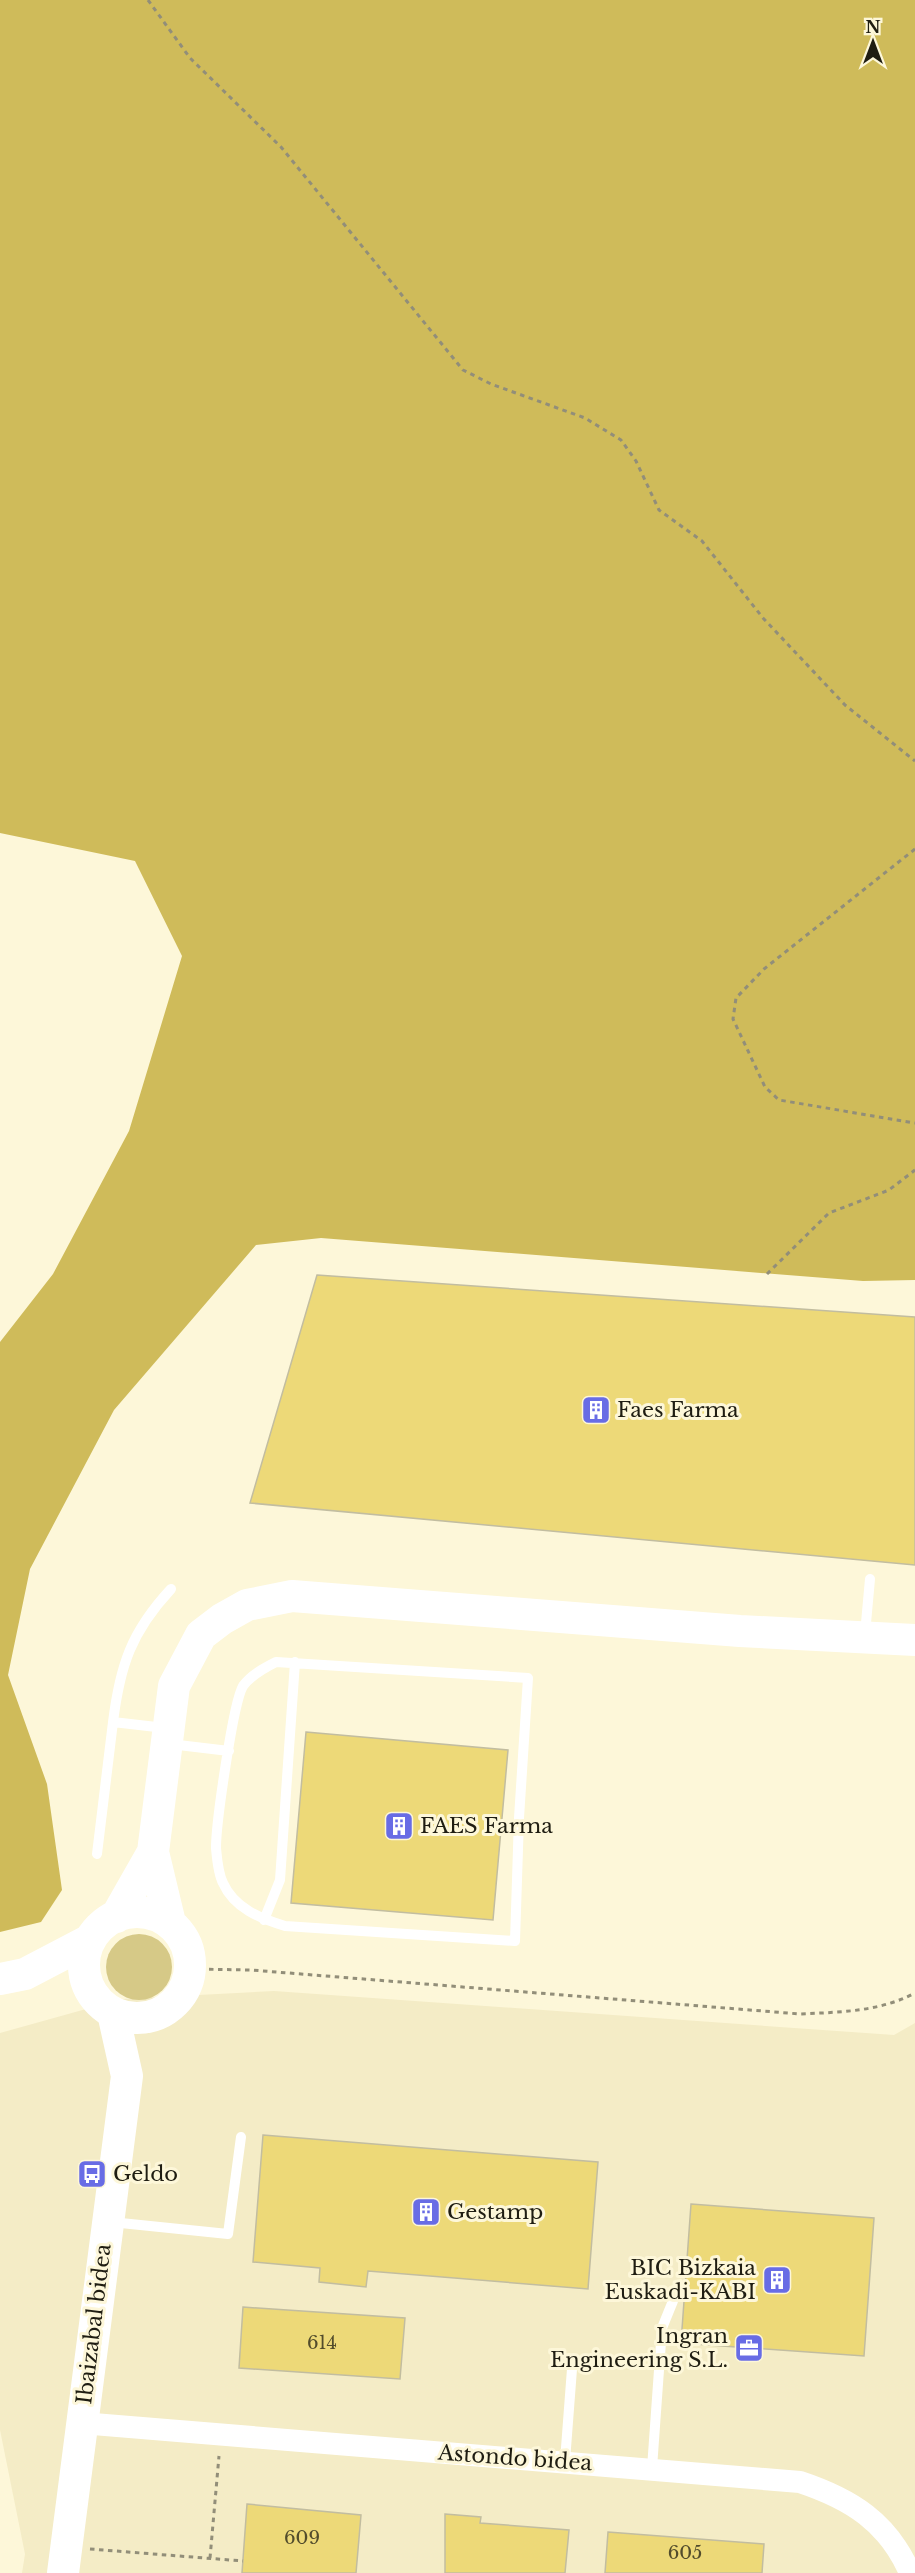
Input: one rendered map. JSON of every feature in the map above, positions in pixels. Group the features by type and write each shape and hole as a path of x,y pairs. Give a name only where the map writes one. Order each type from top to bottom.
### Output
{"street":[{"path":"170,1923 153,1852 174,1686 201,1635 222,1619 247,1605 292,1596 740,1631 915,1640"},
{"path":"116,1917 153,1852"},
{"path":"138,1912 150,1913 170,1923 185,1941 190,1969 186,1988 180,1998 161,2014 136,2019 113,2013 95,1998 88,1988 84,1964 90,1940 97,1930 116,1917 138,1912"},
{"path":"13,1977 90,1940"},
{"path":"13,1977 88,1988"},
{"name":"Ibaizabal bidea","path":"63,2573 127,2076 113,2013"},
{"name":"Ibaizabal bidea","path":"127,2076 161,2014"},
{"name":"Astondo bidea","path":"81,2423 762,2477 800,2482 844,2498 873,2521 891,2539 910,2573"}],"lane":[{"path":"865,1638 870,1579"},
{"path":"97,1854 117,1687 130,1644 140,1626 171,1589"},
{"path":"276,1662 528,1678 514,1941 285,1926 264,1920 234,1900 223,1883 218,1864 216,1846 229,1751 238,1698 245,1684 261,1670 276,1662"},
{"path":"264,1920 280,1880 295,1662"},
{"path":"113,1722 229,1751"},
{"path":"108,2222 228,2234 241,2137"},
{"path":"652,2468 662,2328 674,2301"},
{"path":"565,2461 572,2368"}],"path":[{"path":"148,0 190,58 281,147 463,370 492,384 585,418 621,440 636,461 659,510 702,541 763,618 845,705 915,761"},
{"path":"915,849 764,969 736,998 733,1019 765,1087 779,1100 915,1123"},
{"path":"767,1274 829,1213 889,1190 915,1170"},
{"path":"190,1969 274,1971 800,2014 855,2012 901,2000 915,1993"},
{"path":"210,2558 219,2456"},
{"path":"90,2549 243,2560"}],"shaded area":[{"path":"0,0 915,0 915,1280 863,1281 321,1238 256,1245 114,1410 30,1569 8,1675 47,1784 62,1890 41,1922 0,1932 0,1342 53,1274 129,1131 182,956 135,861 0,833"},
{"path":"139,1934 152,1937 162,1944 169,1954 172,1967 169,1980 162,1990 152,1997 139,2000 126,1997 116,1990 109,1980 106,1967 109,1954 116,1944 126,1937"},
{"path":"274,1991 894,2035 915,2023 915,2573 22,2573 25,2554 0,2430 0,2033 122,1999"}],"building":[{"name":"Faes Farma","path":"317,1275 915,1317 915,1565 250,1503"},
{"name":"FAES Farma","path":"306,1732 508,1750 493,1920 291,1903"},
{"name":"Gestamp","path":"263,2135 598,2162 588,2289 368,2271 366,2287 319,2282 320,2268 253,2262"},
{"name":"BIC Bizkaia Euskadi-KABI","path":"691,2204 874,2218 864,2356 681,2343"},
{"path":"243,2307 405,2318 400,2379 239,2368"},
{"path":"247,2504 361,2515 356,2573 242,2573"},
{"path":"445,2514 481,2517 480,2523 569,2530 565,2573 445,2573"},
{"path":"608,2532 764,2544 762,2573 605,2573"}],"place":[{"name":"Faes Farma","path":"596,1410"},
{"name":"FAES Farma","path":"399,1826"},
{"name":"Geldo","path":"92,2174"},
{"name":"Gestamp","path":"426,2212"},
{"name":"BIC Bizkaia Euskadi-KABI","path":"777,2280"},
{"name":"Ingran Engineering S.L.","path":"749,2348"}]}
